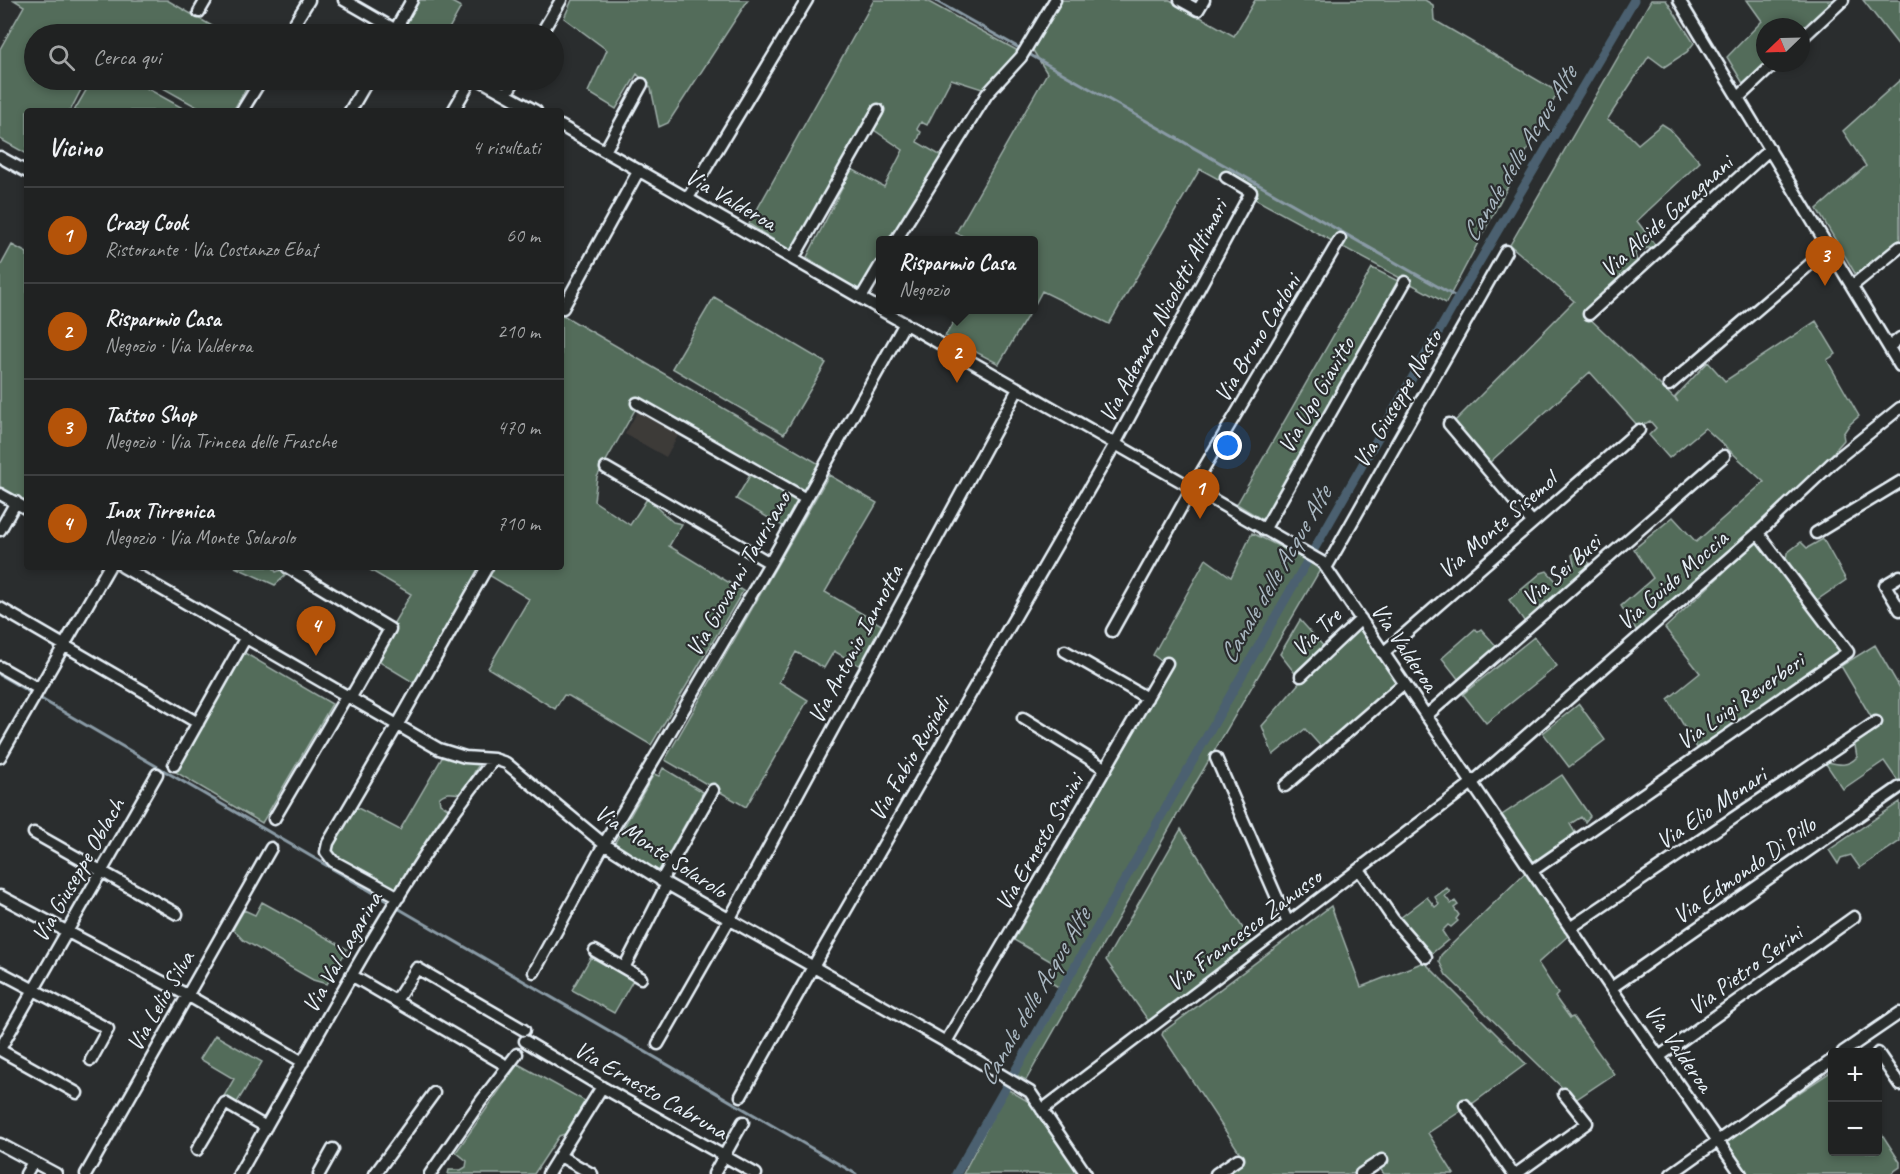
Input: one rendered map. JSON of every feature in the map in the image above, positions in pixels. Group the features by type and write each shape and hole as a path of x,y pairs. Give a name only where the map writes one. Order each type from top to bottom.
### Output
{"street":[{"path":"200,12 206,0"},
{"path":"294,24 309,0"},
{"path":"344,0 383,24"},
{"path":"401,24 412,0"},
{"path":"547,24 561,0"},
{"path":"688,198 807,0"},
{"path":"1180,0 1198,10 1204,0"},
{"path":"1810,31 1843,0"},
{"path":"899,236 987,94 1021,57 1051,1"},
{"path":"1683,1 1900,366"},
{"path":"1739,97 1765,72"},
{"path":"605,151 642,84"},
{"path":"244,108 255,90"},
{"path":"352,108 362,90"},
{"path":"455,108 465,90"},
{"path":"499,90 531,108"},
{"path":"506,94 509,90"},
{"path":"793,259 878,110"},
{"name":"Via Valderoa","path":"564,128 876,306"},
{"name":"Via Alcide Garagnani","path":"1590,314 1770,149"},
{"path":"0,157 24,170"},
{"path":"564,306 639,170"},
{"name":"Via Ademaro Nicoletti Altimari","path":"1115,444 1251,192 1226,177"},
{"name":"Via Bruno Carloni","path":"1112,631 1192,488 1340,239"},
{"path":"1670,385 1829,248"},
{"path":"1852,286 1900,248"},
{"name":"Via Giuseppe Nasto","path":"1324,565 1506,251"},
{"path":"861,298 876,273"},
{"name":"Via Ugo Giavitto","path":"1264,530 1405,282"},
{"name":"Via Valderoa","path":"890,314 1324,565 1611,988 1741,1174"},
{"name":"Via Giovanni Taurisano","path":"534,972 604,844 770,562 905,323"},
{"path":"1889,347 1900,338"},
{"name":"Via Antonio Iannotta","path":"658,1044 729,920 1018,388"},
{"path":"637,403 806,498"},
{"name":"Via Guido Moccia","path":"1472,783 1758,533 1832,463 1900,408"},
{"path":"1449,424 1532,522"},
{"name":"Via Monte Sisemol","path":"1383,653 1639,430"},
{"name":"Via Fabio Rugiadi","path":"741,1096 1115,444"},
{"name":"Via Sei Busi","path":"1426,716 1724,456"},
{"path":"606,468 770,562"},
{"path":"1816,533 1900,482"},
{"path":"0,494 24,507"},
{"path":"0,530 16,502"},
{"name":"Via Luigi Reverberi","path":"1532,871 1848,652 1758,533"},
{"path":"0,757 4,741 32,703 107,570"},
{"name":"Via Monte Solarolo","path":"128,570 439,748 465,756 494,759 506,763 604,844 664,883 1030,1092 1086,1174"},
{"path":"274,819 390,629 292,570"},
{"path":"399,897 333,861 326,852 328,843 485,570"},
{"path":"1900,576 1885,585 1900,610"},
{"path":"0,608 198,723"},
{"name":"Via Tre","path":"1301,676 1360,619"},
{"path":"174,765 246,637"},
{"path":"1065,651 1147,698"},
{"name":"Via Ernesto Simini","path":"946,1042 1167,663"},
{"path":"0,667 39,690"},
{"path":"1286,786 1404,683"},
{"path":"1023,718 1106,769"},
{"name":"Via Elio Monari","path":"1570,928 1876,722"},
{"path":"1216,758 1288,923"},
{"name":"Via Val Lagarina","path":"239,1174 351,975 389,913 440,832 494,759"},
{"name":"Via Giuseppe Oblach","path":"0,1050 157,774"},
{"name":"Via Francesco Zanusso","path":"1042,1110 1472,783"},
{"name":"Via Edmondo Di Pillo","path":"1611,988 1900,787"},
{"path":"624,968 664,883 713,790"},
{"path":"33,833 177,914"},
{"name":"Via Lelio Silva","path":"86,1174 271,848"},
{"path":"1359,869 1393,919 1426,957"},
{"path":"0,896 187,995 303,1062"},
{"name":"Via Pietro Serini","path":"1660,1056 1854,917"},
{"path":"595,951 641,978"},
{"name":"Via Ernesto Cabruna","path":"396,1000 417,968 602,1087 756,1174"},
{"path":"0,972 108,1029 91,1060"},
{"path":"351,975 502,1063"},
{"path":"1850,1048 1900,1013"},
{"path":"1866,1036 1874,1048"},
{"path":"0,1050 77,1093"},
{"path":"430,1174 517,1054"},
{"path":"1882,1060 1900,1085"},
{"path":"1671,1174 1828,1064"},
{"path":"548,1174 602,1087"},
{"path":"375,1174 434,1093"},
{"path":"1465,1105 1514,1174 1587,1123 1564,1095"},
{"path":"197,1150 225,1103 266,1127"},
{"path":"714,1174 743,1122"},
{"path":"0,1144 56,1174"},
{"path":"319,1174 333,1149"},
{"path":"560,1156 592,1174"},
{"path":"1216,1174 1238,1159"},
{"path":"1361,1174 1382,1160"},
{"path":"26,1174 33,1162"}],"shaded area":[{"path":"639,409 680,432 666,457 625,434"}],"green space":[{"path":"14,0 167,0 209,24 24,24 24,90 81,90 72,108 24,108 24,152 0,139 0,49 24,6"},
{"path":"419,0 448,0 461,7 452,24 406,24"},
{"path":"572,0 748,0 668,123 659,127 651,88 637,74 616,109 588,92 607,50 564,18"},
{"path":"874,0 925,0 1020,52 985,90 951,79 927,125 921,122 917,129 921,132 917,142 945,158 896,236 876,236 876,270 862,294 807,257 852,169 884,187 903,150 874,130 883,115 871,110 791,251 749,224"},
{"path":"1061,0 1170,0 1234,36 1255,0 1425,0 1433,5 1434,20 1558,92 1446,303 1200,169 1109,324 1042,291 1038,298 1038,236 962,236 956,233 1047,73 1029,44"},
{"path":"1651,0 1666,0 1694,43 1687,52 1664,67 1649,56 1607,120 1623,129 1638,144 1662,124 1670,129 1700,162 1637,221 1656,246 1637,251 1635,254 1638,266 1586,315 1678,402 1675,397 1708,362 1725,381 1816,321 1836,354 1827,360 1859,416 1843,434 1844,440 1813,476 1639,634 1621,606 1653,578 1634,549 1673,517 1696,542 1764,482 1705,428 1669,458 1649,435 1656,428 1650,421 1639,427 1590,372 1489,463 1454,422 1574,301 1510,245"},
{"path":"1747,0 1834,0 1810,23 1810,18 1760,18"},
{"path":"1863,0 1900,0 1900,47"},
{"path":"1756,27 1758,72 1744,85 1727,57"},
{"path":"1900,80 1900,239 1856,275 1817,209 1866,166 1843,131"},
{"path":"86,90 150,90 183,108 76,108"},
{"path":"167,90 245,90 235,108 199,108"},
{"path":"12,245 24,251 24,502 0,488 0,267"},
{"path":"1372,268 1404,284 1266,522 1237,504"},
{"path":"714,297 826,363 784,434 672,368"},
{"path":"959,314 1029,314 999,364 945,336"},
{"path":"564,316 821,465 804,495 640,401 597,477 594,501 630,525 647,499 673,522 682,524 669,546 743,591 651,745 569,696 564,695 555,709 488,668 529,599 484,572 416,684 373,658 411,594 370,570 564,570"},
{"path":"752,472 802,500 786,528 736,499"},
{"path":"829,475 877,503 825,592 885,627 862,667 834,651 824,668 796,652 779,682 808,700 746,807 665,760"},
{"path":"1252,533 1305,559 1320,570 1026,1080 1016,1075 1065,991 1050,982 1052,962 1014,940 1171,668 1153,655 1206,559 1231,577"},
{"path":"1823,539 1846,580 1817,600 1786,559 1787,553 1801,542 1807,548"},
{"path":"1758,540 1843,652 1697,748 1668,699 1700,673 1665,628"},
{"path":"1579,549 1595,571 1527,625 1509,600 1541,573 1547,571 1556,581 1566,574 1574,564 1572,555"},
{"path":"242,570 275,570 276,572 281,570 286,575 275,585"},
{"path":"1356,619 1403,683 1324,750 1305,729 1273,755 1262,726 1301,681 1280,654 1300,620 1325,648"},
{"path":"1475,629 1478,631 1481,629 1499,649 1462,684 1442,658"},
{"path":"1534,637 1557,666 1486,723 1463,694"},
{"path":"1875,645 1900,688 1900,784 1884,761 1843,789 1824,761 1849,763 1857,757 1854,740 1877,727 1841,666"},
{"path":"243,652 332,704 262,823 174,771"},
{"path":"1579,704 1605,740 1569,767 1543,733"},
{"path":"443,756 475,761 479,765 462,794 447,793 439,798 440,803 452,811 395,890 330,855 333,844 356,807 400,830"},
{"path":"663,768 703,792 659,871 613,846 654,774 659,776"},
{"path":"1562,775 1590,816 1585,822 1581,817 1570,824 1577,836 1535,864 1502,815"},
{"path":"1900,802 1900,841 1860,868 1851,855 1841,858 1838,864 1829,850"},
{"path":"1181,829 1254,946 1150,1023 1106,960"},
{"path":"1526,872 1569,935 1538,963 1558,994 1555,997 1570,1018 1573,1017 1614,1074 1575,1100 1446,975 1439,961 1441,955"},
{"path":"1447,888 1450,892 1445,896 1451,904 1455,901 1458,905 1454,908 1459,915 1456,919 1458,921 1451,927 1448,925 1442,931 1448,940 1431,954 1400,918 1427,897 1435,907 1439,904 1435,897"},
{"path":"262,902 347,949 327,984 313,980 243,940 233,929 244,910 255,915"},
{"path":"1331,906 1361,987 1424,962 1526,1064 1472,1104 1463,1104 1464,1109 1428,1133 1454,1174 1384,1174 1374,1160 1353,1174 1225,1174 1244,1159 1162,1035 1163,1032"},
{"path":"591,957 633,980 614,1013 572,990"},
{"path":"215,1035 262,1062 236,1104 224,1096 234,1079 200,1059"},
{"path":"518,1064 585,1101 565,1134 559,1136 534,1174 448,1174 449,1170 461,1170 466,1167 467,1161 456,1152"},
{"path":"1828,1074 1828,1156 1882,1156 1882,1134 1900,1162 1900,1167 1890,1174 1748,1174 1726,1141"},
{"path":"1007,1089 1036,1106 1082,1174 963,1174"}],"waterway":[{"path":"934,0 1021,49"},
{"name":"Canale delle Acque Alte","path":"956,1174 1458,298 1634,0"},
{"path":"1027,53 1458,298"},
{"path":"0,675 391,903"},
{"path":"396,907 856,1174"}],"place":[{"name":"Tattoo Shop","path":"1825,286"},
{"name":"Risparmio Casa","path":"957,383"},
{"name":"Crazy Cook","path":"1200,519"},
{"name":"Inox Tirrenica","path":"316,656"}]}
